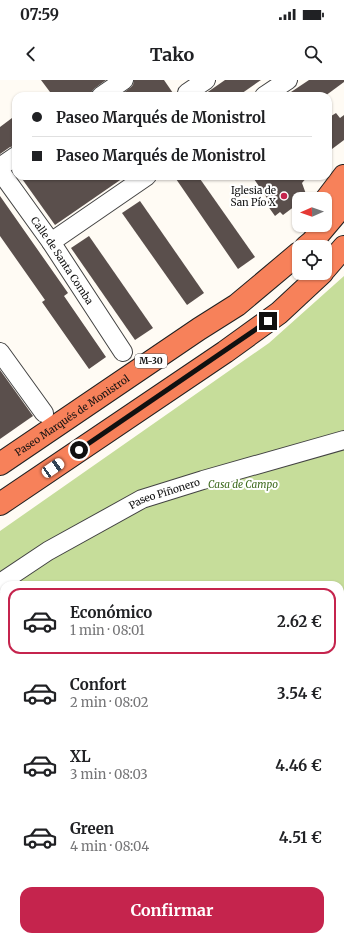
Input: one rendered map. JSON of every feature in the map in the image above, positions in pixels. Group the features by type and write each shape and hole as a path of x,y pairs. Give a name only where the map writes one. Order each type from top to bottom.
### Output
{"highway":[{"path":"332,192 344,176"},
{"path":"314,240 344,204"},
{"path":"280,268 301,232"},
{"path":"332,261 344,247"},
{"name":"Paseo Marqués de Monistrol","path":"0,464 199,329 237,305 292,259"},
{"path":"0,504 225,352 279,313 314,280"}],"street":[{"path":"108,92 124,80"},
{"path":"186,90 206,80"},
{"path":"270,92 288,80"},
{"path":"0,167 12,159"},
{"name":"Calle de Santa Comba","path":"0,171 51,242 122,352"},
{"path":"51,242 141,180"},
{"path":"2,359 44,413"},
{"name":"Paseo Piñonero","path":"3,581 48,551 142,499 344,440"}],"green space":[{"name":"Casa de Campo","path":"344,276 344,581 0,581 0,531 269,343"}],"building":[{"path":"41,80 106,80 92,92 50,92"},
{"path":"134,80 164,80 172,92 124,92 133,85"},
{"path":"225,80 261,80 244,92 208,92"},
{"path":"309,80 344,80 344,82 330,92 291,92"},
{"path":"336,113 340,118 344,115 344,140 332,149 332,116"},
{"path":"12,118 12,147 0,154 0,127"},
{"path":"23,180 120,180 55,225"},
{"path":"177,180 201,180 255,257 238,269"},
{"name":"Iglesia de San Pío X","path":"255,180 305,180 302,183 305,192 292,192 292,208 283,215 280,212 275,216 265,202 269,201"},
{"path":"0,196 68,293 64,296 106,357 89,369 42,302 45,300 0,236"},
{"path":"140,201 204,293 187,305 122,213"},
{"path":"89,236 153,328 135,340 71,248"},
{"path":"0,370 33,416 0,439"}],"place":[{"name":"Iglesia de San Pío X","path":"284,196"}],"route":[{"path":"79,450 225,352 268,321"}]}
